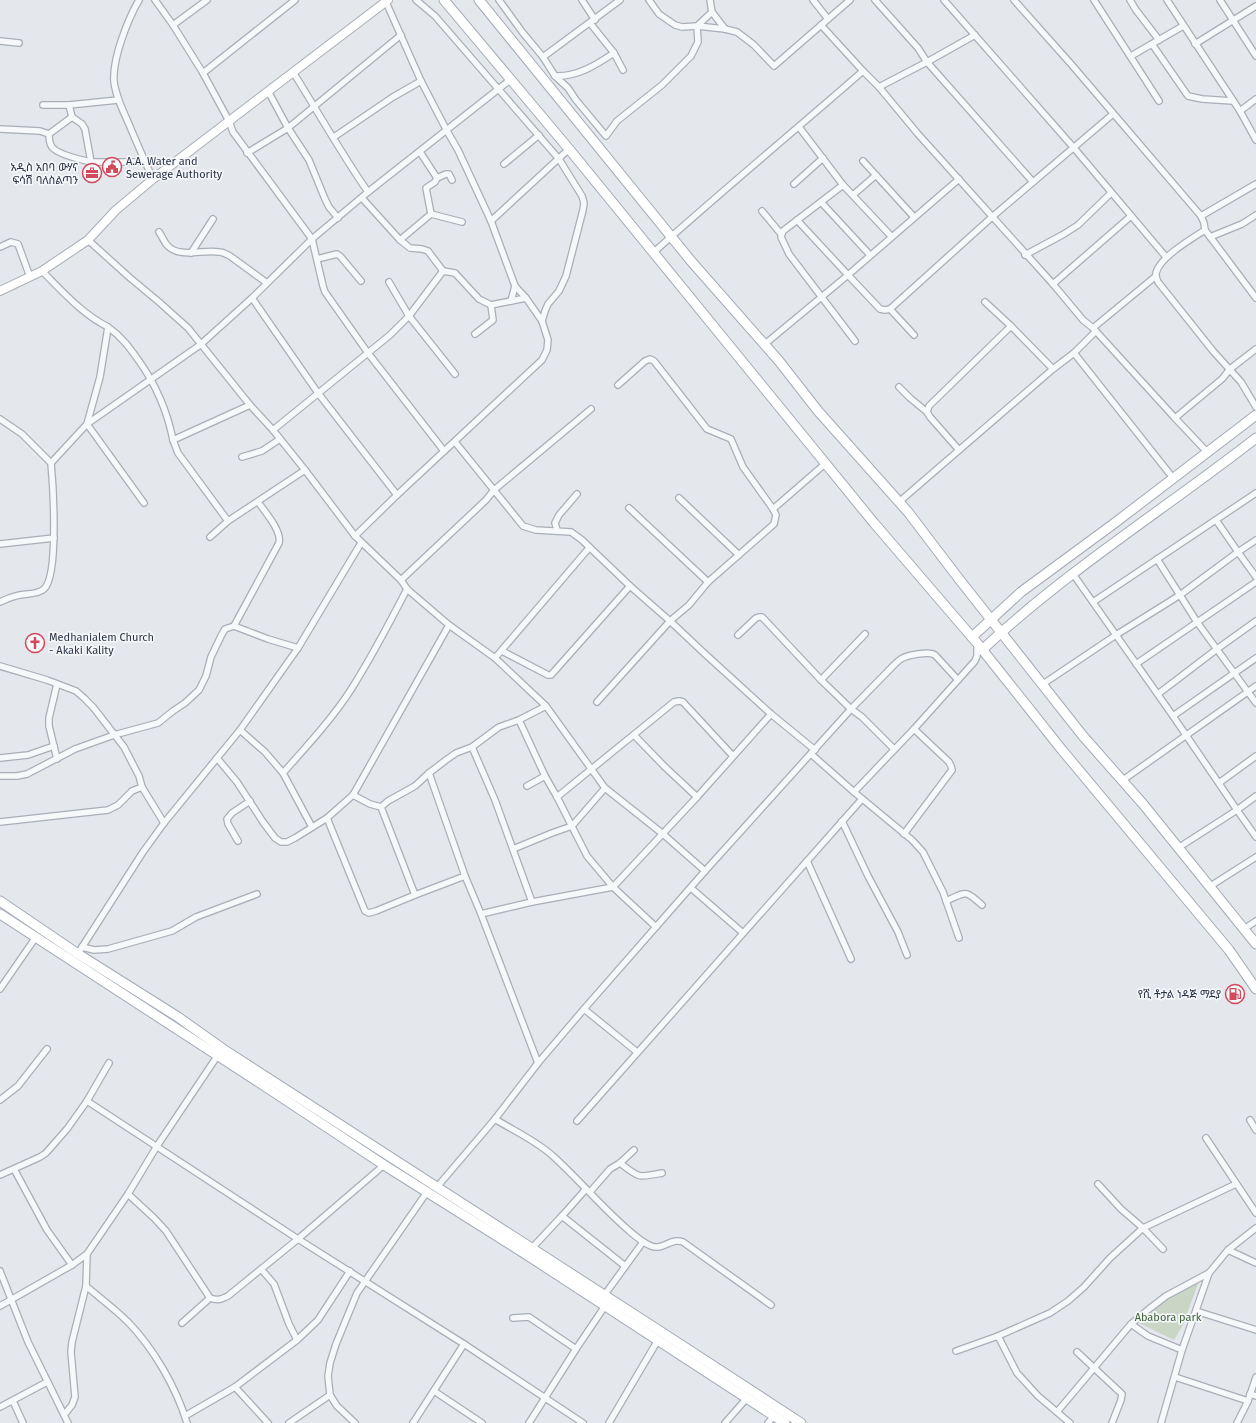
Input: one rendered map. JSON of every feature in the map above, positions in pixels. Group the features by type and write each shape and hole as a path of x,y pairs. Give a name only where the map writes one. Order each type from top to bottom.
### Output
{"main road":[{"path":"444,0 654,252 901,555 977,643 1059,746 1229,950 1256,989"},
{"path":"479,0 691,261 765,344 818,411 899,502 1083,736 1122,780 1256,944"},
{"path":"0,291 42,271 88,240 116,210 153,179 387,1"},
{"path":"977,643 991,620 1021,592 1256,415"},
{"path":"977,643 1001,632 1073,574 1217,469 1256,438"},
{"path":"0,901 78,954 218,1056 384,1165 605,1300 801,1423"},
{"path":"0,914 36,937 78,954 178,1017 223,1049 532,1248 658,1340 747,1398 771,1419 785,1423"}],"street":[{"path":"139,0 132,12 126,28 115,67 114,80 118,100 153,179"},
{"path":"155,0 174,25 203,73 229,121 233,132 247,153 312,239 325,292 368,353 444,451"},
{"path":"174,25 207,0"},
{"path":"203,73 295,0"},
{"path":"416,0 435,16 539,135 559,159 582,196 584,203 583,210 566,276 559,291 548,304 542,321"},
{"path":"499,0 543,57 555,76 568,88 606,136 617,121 662,85 691,56 698,42 697,26"},
{"path":"582,0 593,22 624,70"},
{"path":"543,57 593,22 620,0"},
{"path":"649,0 659,14 675,25 682,27 697,26 725,29 737,32 754,45 774,66 850,0"},
{"path":"710,0 712,12 725,29"},
{"path":"814,0 828,19"},
{"path":"875,0 918,48 927,62 1033,182"},
{"path":"944,0 1074,148 1166,257"},
{"path":"1014,0 1201,216 1205,230 1256,298"},
{"path":"1094,0 1159,101"},
{"path":"1130,0 1159,40"},
{"path":"1167,0 1194,44 1240,111 1256,140"},
{"path":"1220,0 1232,21 1256,56"},
{"path":"355,536 542,360 547,350 548,340 542,321 526,298 515,286 491,221 458,150 421,81 387,1"},
{"path":"1194,44 1256,6"},
{"path":"697,26 712,12"},
{"path":"821,25 862,71 879,87 918,134 1025,255 1053,284 1083,320 1095,330 1206,452"},
{"path":"1131,56 1183,26"},
{"path":"247,153 288,128 401,35"},
{"path":"879,87 975,35"},
{"path":"0,41 19,43"},
{"path":"1152,44 1188,96 1202,99 1233,101"},
{"path":"555,76 567,76 580,72 604,60 614,53"},
{"path":"654,252 711,200 799,127 862,71"},
{"path":"293,72 334,137 350,166 368,192"},
{"path":"51,463 88,424 200,345 252,298 312,239 368,192 510,80"},
{"path":"334,137 393,97 421,81"},
{"path":"268,91 288,128 309,160 324,198 338,218"},
{"path":"1240,111 1256,99"},
{"path":"43,105 70,105 118,100"},
{"path":"70,105 72,117 82,124 85,130 91,162"},
{"path":"797,220 880,309 890,309 992,217 1113,114"},
{"path":"49,134 72,117"},
{"path":"799,127 843,185 891,236"},
{"path":"0,129 40,131 49,134"},
{"path":"49,134 52,147 56,150 83,160 91,162 145,162"},
{"path":"504,164 539,135"},
{"path":"491,221 569,149"},
{"path":"420,152 438,178"},
{"path":"794,184 823,158"},
{"path":"863,161 914,217"},
{"path":"431,214 426,188 438,178 446,174 450,176 452,180"},
{"path":"853,195 876,175"},
{"path":"765,344 848,275 891,236 959,179"},
{"path":"1201,216 1256,184"},
{"path":"781,234 843,185"},
{"path":"1025,255 1078,225 1111,193"},
{"path":"362,198 400,240 410,248 428,251 443,271 454,273 479,299 491,305 526,298"},
{"path":"821,202 870,255"},
{"path":"762,211 781,234 789,254 855,341"},
{"path":"431,214 462,222"},
{"path":"400,240 431,214"},
{"path":"1210,237 1242,224 1256,215"},
{"path":"1053,284 1131,216"},
{"path":"191,252 213,219"},
{"path":"1205,230 1166,257 1156,272 1156,276 1158,282 1213,351 1241,382 1256,407"},
{"path":"159,232 167,245 176,252 218,251 224,253 266,283"},
{"path":"88,240 128,278 178,318 193,334 200,345 273,430 361,543 408,589 449,625 495,658 546,706 605,788 663,834 705,871"},
{"path":"0,247 11,242 18,244 30,277"},
{"path":"317,259 337,254 361,281"},
{"path":"42,271 75,304 124,340 152,379 166,410 173,440 178,453 228,521"},
{"path":"273,430 390,336 409,316 443,271"},
{"path":"899,502 1053,369 1074,353 1095,330 1156,276"},
{"path":"388,282 409,316 455,374"},
{"path":"511,300 515,286"},
{"path":"252,298 318,393 397,495"},
{"path":"985,302 1053,369"},
{"path":"475,334 493,320 491,305"},
{"path":"890,309 914,335"},
{"path":"927,412 929,406 1011,326"},
{"path":"108,327 100,377 88,424 144,503"},
{"path":"1175,418 1222,379 1230,369 1256,350"},
{"path":"1074,353 1173,478"},
{"path":"597,702 670,621 689,605 708,582 774,524 776,515 742,467 730,439 707,429 654,361 650,359 645,361 618,385"},
{"path":"899,387 927,412 959,450"},
{"path":"173,440 250,405"},
{"path":"400,580 494,490 591,409"},
{"path":"0,419 22,434 51,463 54,499 54,538 50,579 47,586 34,594 14,596 0,602"},
{"path":"242,457 262,451 280,439"},
{"path":"454,442 523,526 536,530 571,532 582,540 630,586 813,752 854,792 923,852 946,900 958,938"},
{"path":"773,509 826,463"},
{"path":"210,537 228,521 305,470"},
{"path":"1093,602 1256,493"},
{"path":"557,530 555,523 559,515 577,494"},
{"path":"679,498 739,555"},
{"path":"234,626 279,543 280,537 278,531 258,502"},
{"path":"629,508 708,582"},
{"path":"1216,520 1256,577"},
{"path":"0,544 54,538"},
{"path":"1042,684 1180,595 1256,540"},
{"path":"78,954 143,852 164,823 240,730 298,648 361,543"},
{"path":"495,658 590,548"},
{"path":"1157,560 1197,622 1235,672 1256,703"},
{"path":"1073,574 1158,694 1256,837"},
{"path":"1136,664 1256,582"},
{"path":"502,651 548,675 551,675 630,586"},
{"path":"283,773 321,729 352,689 408,589"},
{"path":"738,635 756,618 762,618 820,680 851,709 862,717 894,749"},
{"path":"1158,694 1217,648 1256,621"},
{"path":"217,758 237,782 275,838 281,842 287,842 295,838 327,818 353,795 449,625"},
{"path":"0,776 17,776 27,774 75,750 114,735 158,723 193,696 203,684 211,657 225,629 234,626 298,648"},
{"path":"820,680 865,634"},
{"path":"854,792 975,660 977,656 977,643"},
{"path":"437,1187 495,1119 538,1063 705,871 851,709 900,659 906,656 931,652 958,680"},
{"path":"1173,716 1256,658"},
{"path":"0,666 76,691 84,698 120,741 139,776 142,787 164,823"},
{"path":"57,684 49,718 49,726 57,759"},
{"path":"1122,780 1256,686"},
{"path":"557,797 674,702 682,702 733,756"},
{"path":"381,807 388,801 415,786 429,773 456,753 472,747 499,727 519,720 546,706"},
{"path":"481,914 532,902 613,887 697,797 771,714"},
{"path":"519,720 545,776 587,856 613,887 656,927"},
{"path":"904,834 952,770 952,766 949,762 914,728"},
{"path":"240,730 265,752 283,773 312,827"},
{"path":"634,735 697,797"},
{"path":"0,758 28,755 54,746"},
{"path":"472,747 495,800 532,902"},
{"path":"1219,783 1256,756"},
{"path":"429,773 464,876 481,914 538,1063"},
{"path":"527,786 545,776"},
{"path":"0,822 108,810 118,805 132,791 142,787"},
{"path":"513,849 572,826 605,788"},
{"path":"353,795 370,804 381,807"},
{"path":"1178,848 1256,796"},
{"path":"577,1121 862,799"},
{"path":"238,841 228,824 227,819 232,813 250,801"},
{"path":"381,807 415,895"},
{"path":"327,818 365,911 369,913 464,876"},
{"path":"842,821 868,876 898,932 907,955"},
{"path":"1209,886 1256,857"},
{"path":"807,861 851,959"},
{"path":"691,888 743,933"},
{"path":"946,900 965,893 969,894 982,905"},
{"path":"78,954 94,950 108,949 172,931 196,917 257,894"},
{"path":"1244,929 1256,921"},
{"path":"0,989 36,937"},
{"path":"584,1009 637,1052"},
{"path":"0,1100 18,1086 47,1049"},
{"path":"0,1306 72,1265 87,1254 128,1194 157,1146 218,1056"},
{"path":"0,1176 40,1157 46,1152 67,1129 87,1101 109,1063"},
{"path":"87,1101 298,1239 464,1344 583,1423"},
{"path":"495,1119 540,1146 553,1156 616,1219 643,1242 653,1247 658,1247 665,1246 679,1240 771,1305"},
{"path":"1250,1120 1256,1130"},
{"path":"1206,1138 1256,1213"},
{"path":"532,1248 588,1190 610,1169 620,1163 634,1150"},
{"path":"620,1163 635,1175 639,1176 662,1173"},
{"path":"128,1194 166,1231 210,1298 221,1300 228,1296 298,1239 384,1165"},
{"path":"14,1169 47,1230 72,1265"},
{"path":"1098,1184 1121,1209 1143,1228 1163,1249"},
{"path":"956,1351 998,1336 1050,1313 1068,1302 1084,1287 1110,1258 1143,1228 1236,1184"},
{"path":"355,1423 337,1406 330,1395 328,1376 330,1363 357,1293 427,1192"},
{"path":"562,1216 625,1266"},
{"path":"1161,1423 1182,1350 1209,1273 1228,1250 1256,1228"},
{"path":"529,1423 576,1349 625,1266 643,1242"},
{"path":"1228,1250 1256,1263"},
{"path":"64,1415 72,1405 75,1397 71,1352 72,1342 86,1286 87,1254"},
{"path":"261,1268 274,1284 289,1324 297,1340"},
{"path":"0,1271 28,1342 68,1423"},
{"path":"185,1416 234,1386 297,1340 318,1320 350,1271"},
{"path":"1057,1412 1096,1368 1131,1324 1166,1296 1209,1273"},
{"path":"86,1286 127,1322 143,1339 170,1384 185,1416 186,1423"},
{"path":"182,1323 210,1298"},
{"path":"1196,1311 1256,1330"},
{"path":"513,1318 529,1317 576,1349"},
{"path":"1131,1324 1148,1336 1182,1350"},
{"path":"998,1336 1017,1373 1038,1396 1070,1423"},
{"path":"609,1423 658,1340"},
{"path":"413,1423 464,1344"},
{"path":"1077,1352 1096,1368 1122,1394 1122,1400 1112,1423"},
{"path":"1175,1377 1248,1400"},
{"path":"1237,1423 1248,1400 1253,1395 1256,1377"},
{"path":"0,1407 47,1382"},
{"path":"234,1386 268,1423"},
{"path":"434,1391 482,1423"},
{"path":"289,1423 330,1395"},
{"path":"725,1423 747,1398"},
{"path":"13,1401 23,1423"}],"green space":[{"name":"Ababora park","path":"1199,1281 1183,1325 1174,1340 1135,1321 1163,1298"}],"place":[{"name":"A.A. Water and Sewerage Authority","path":"112,167"},
{"name":"አዲስ አበባ ውሃና ፍሳሽ ባለስልጣን","path":"92,173"},
{"name":"Medhanialem Church - Akaki Kality","path":"35,643"},
{"name":"የሺ ቶታል ነዳጅ ማደያ","path":"1235,994"}]}
